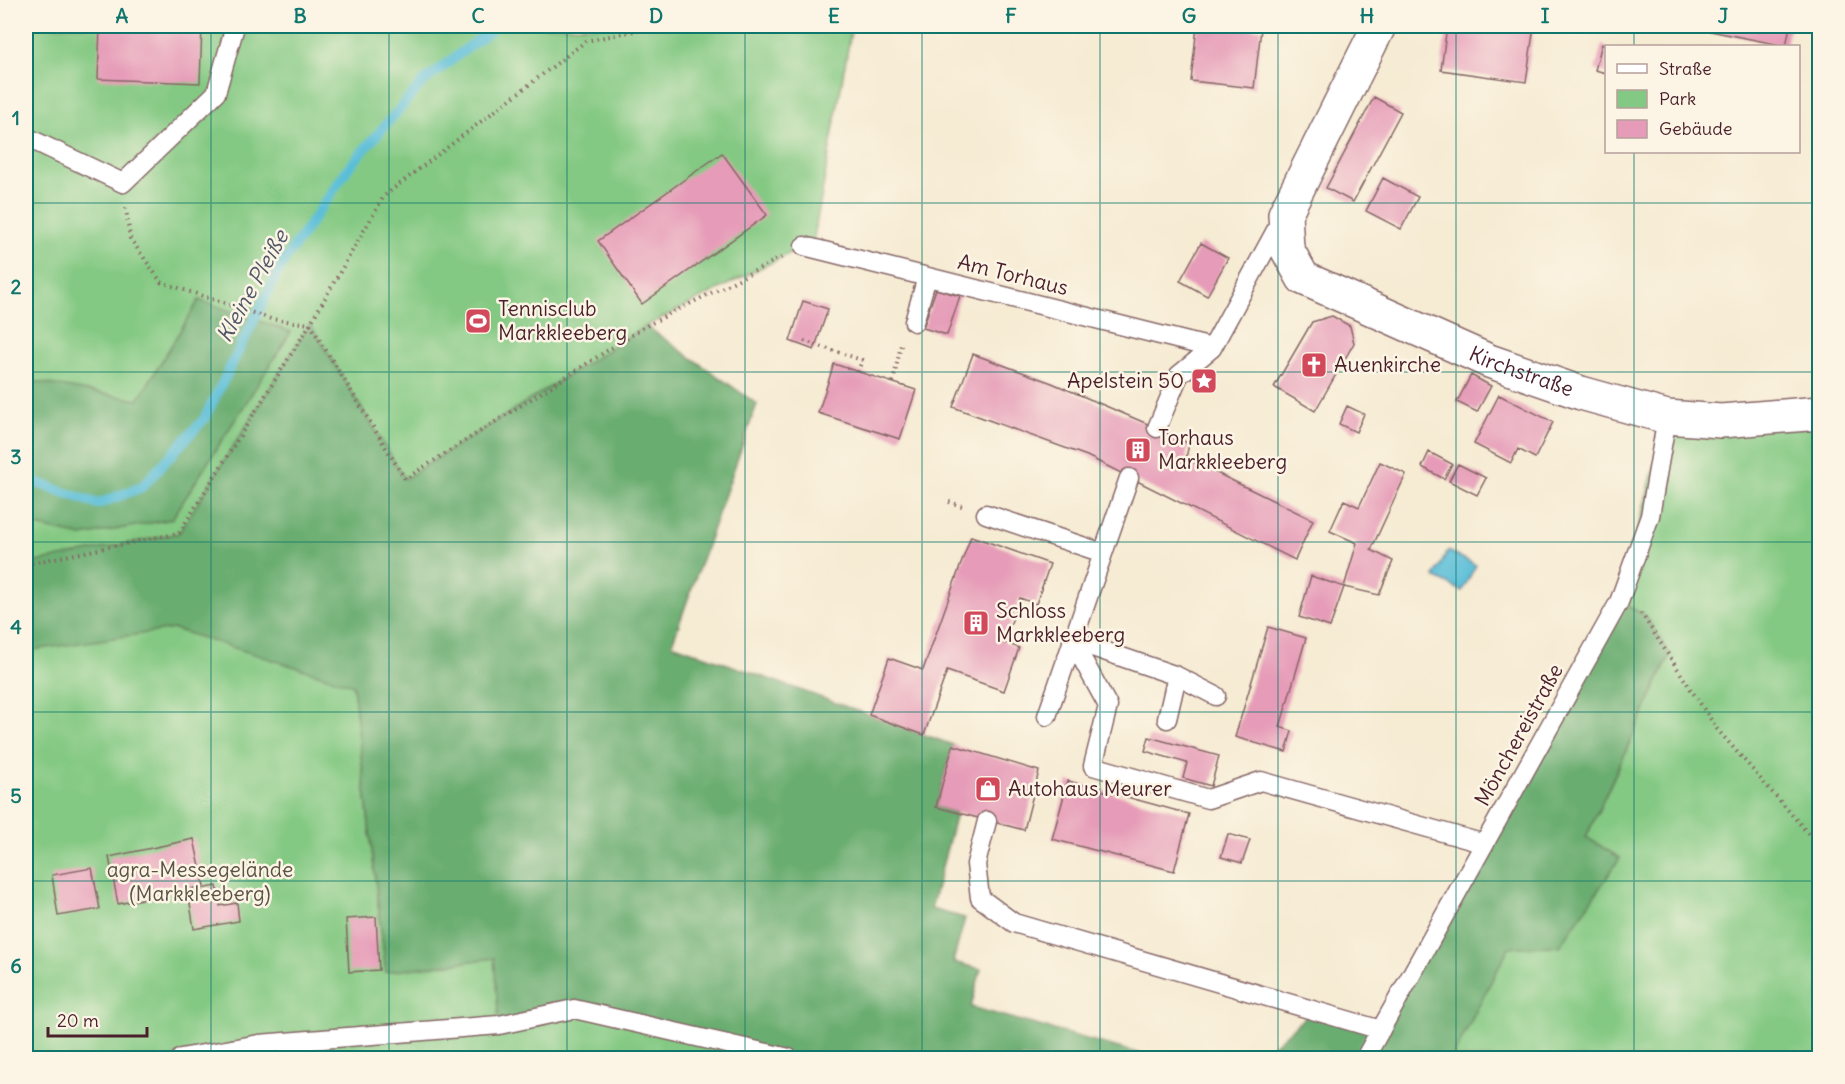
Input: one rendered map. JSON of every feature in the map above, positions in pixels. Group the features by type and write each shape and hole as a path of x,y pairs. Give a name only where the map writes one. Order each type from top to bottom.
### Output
{"street":[{"name":"Kirchstraße","path":"1379,26 1285,214 1287,249 1303,278 1489,361 1581,393 1667,417 1721,421 1820,413"}],"lane":[{"path":"26,137 123,183 216,93 235,26"},
{"name":"Kirchstraße","path":"1212,348 1285,214"},
{"name":"Am Torhaus","path":"804,246 1212,348"},
{"path":"914,322 927,277"},
{"path":"1157,428 1179,375 1212,348"},
{"name":"Mönchereistraße","path":"1365,1059 1619,602 1650,516 1667,417"},
{"path":"1047,716 1129,477"},
{"path":"986,514 1103,553"},
{"path":"1072,640 1177,676 1215,696"},
{"path":"1072,640 1108,706 1093,766 1208,799 1260,781 1485,844"},
{"path":"1167,719 1177,676"},
{"path":"987,821 976,864 980,898 1014,924 1381,1030"},
{"path":"181,1059 259,1044 499,1024 574,1009 789,1059"}],"path":[{"path":"26,564 179,533 310,324 384,196 586,41 658,26"},
{"path":"123,183 130,238 161,282 271,319 310,324"},
{"path":"310,324 405,479 646,326 804,246"},
{"path":"893,382 902,347 898,334 914,322"},
{"path":"804,341 862,360 858,372"},
{"path":"1619,602 1645,615 1718,729 1820,847"}],"green space":[{"name":"agra-Messegelände (Markkleeberg)","path":"26,26 852,26 812,248 804,246 646,326 405,479 353,685 386,972 494,958 574,1009 789,1058 26,1058"},
{"path":"199,300 291,332 172,519 82,536 26,524 26,380 138,400"},
{"path":"310,324 405,479 646,326 757,404 672,644 953,745 936,807 956,813 931,909 965,918 953,962 981,969 971,1007 1155,1058 789,1058 574,1009 499,1025 494,958 386,972 353,685 174,629 26,651 26,564 179,533"},
{"path":"1819,413 1819,1058 1452,1058 1509,946 1560,946 1620,858 1586,838 1670,655 1645,615 1619,602 1667,417"},
{"path":"1619,602 1645,615 1670,655 1586,837 1620,858 1560,946 1509,947 1452,1058 1259,1058 1313,1010 1381,1029"}],"water":[{"path":"1448,551 1476,565 1462,591 1434,577"}],"building":[{"path":"100,26 202,26 200,83 98,79"},
{"path":"1197,26 1261,29 1254,88 1191,81"},
{"path":"1447,26 1534,26 1526,82 1441,70"},
{"path":"1685,26 1790,26 1786,45"},
{"path":"1602,44 1605,46 1605,73 1595,70"},
{"path":"1374,97 1401,112 1353,202 1326,188"},
{"path":"722,153 767,215 642,304 598,241"},
{"path":"1383,178 1418,197 1401,229 1366,211"},
{"path":"1201,243 1228,258 1207,296 1180,281"},
{"path":"936,289 960,296 947,335 923,328"},
{"path":"803,301 828,309 814,350 790,341"},
{"name":"Auenkirche","path":"1332,316 1350,326 1354,343 1315,411 1274,387 1312,322"},
{"path":"973,354 1052,383 1157,428 1189,444 1186,458 1313,520 1295,560 1087,456 953,407"},
{"path":"834,364 916,390 900,439 818,413"},
{"path":"1471,375 1491,386 1477,412 1457,402"},
{"path":"1499,395 1553,422 1535,458 1518,449 1511,463 1474,444"},
{"path":"1347,406 1364,414 1356,432 1339,424"},
{"path":"1429,452 1452,464 1444,479 1422,467"},
{"path":"1380,462 1406,474 1371,550 1393,561 1379,595 1344,587 1357,543 1330,531 1344,500 1359,507"},
{"path":"1458,464 1486,478 1477,495 1449,481"},
{"name":"Schloss Markkleeberg","path":"971,536 1050,564 1036,604 1020,598 1004,642 1019,648 1004,691 947,671 924,735 869,715 889,658 923,670"},
{"path":"1311,576 1344,587 1330,627 1299,617"},
{"path":"1268,627 1306,638 1280,727 1292,731 1286,752 1235,737"},
{"path":"1149,737 1219,756 1211,786 1183,778 1187,763 1145,751"},
{"name":"Autohaus Meurer","path":"953,745 1039,771 1024,830 936,807"},
{"path":"1068,781 1189,814 1174,871 1052,839"},
{"path":"1228,834 1250,840 1242,863 1221,857"},
{"path":"194,839 204,886 118,904 109,857"},
{"path":"92,868 100,909 58,916 52,875"},
{"path":"217,886 220,906 237,903 239,921 194,929 188,891"},
{"path":"376,917 379,970 349,972 346,919"}],"waterway":[{"name":"Kleine Pleiße","path":"26,479 98,504 142,487 204,419 283,263 349,167 423,82 496,26"}],"place":[{"name":"Tennisclub Markkleeberg","path":"478,321"},
{"name":"Auenkirche","path":"1314,365"},
{"name":"Apelstein 50","path":"1204,381"},
{"name":"Torhaus Markkleeberg","path":"1138,450"},
{"name":"Schloss Markkleeberg","path":"976,623"},
{"name":"Autohaus Meurer","path":"988,789"}]}
